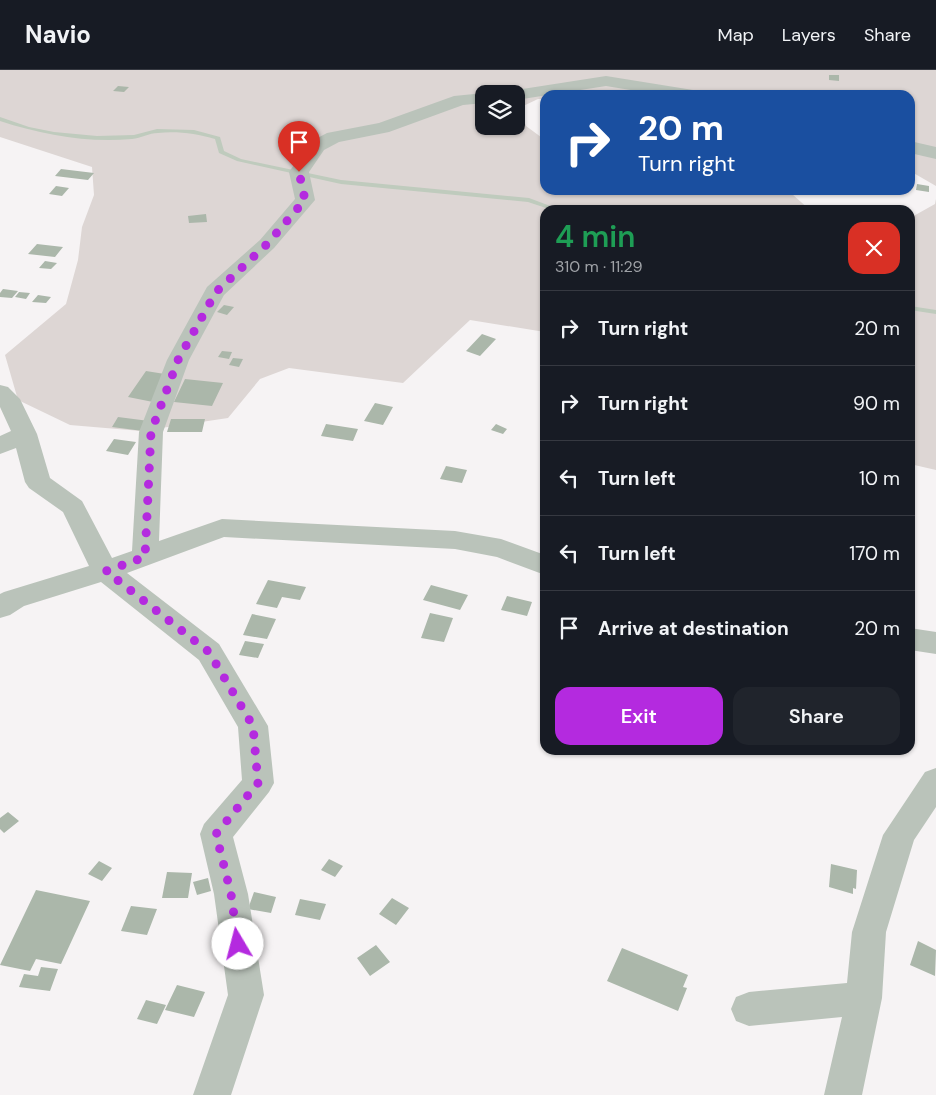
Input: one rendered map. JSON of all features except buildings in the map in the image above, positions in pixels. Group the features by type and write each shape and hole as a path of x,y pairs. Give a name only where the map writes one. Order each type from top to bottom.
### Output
{"street":[{"path":"546,90 606,82 660,90"},
{"path":"525,93 540,91"},
{"path":"145,557 151,432 178,360 216,292 267,244 305,200 299,172 317,146 334,137 383,128 460,100 475,99"},
{"path":"915,148 936,153"},
{"path":"0,392 8,399 12,440 38,482 73,507 106,571 209,652 253,726 258,783 216,834 231,894 246,995 212,1095"},
{"path":"0,608 14,599 106,571 222,528 455,540 501,548 540,563"},
{"path":"915,640 936,643"},
{"path":"843,1095 864,998 869,932 899,834 936,781"},
{"path":"749,1009 864,998"}],"shaded area":[{"path":"0,70 936,70 936,186 915,174 915,90 540,90 540,99 525,105 525,85 475,85 475,135 525,135 525,123 540,136 540,195 793,195 804,205 540,205 540,331 470,320 403,383 289,368 260,379 228,418 141,431 70,425 18,400 5,355 66,304 78,260 82,227 94,195 92,167 0,137"},
{"path":"936,199 936,470 915,465 915,215 935,204"}],"waterway":[{"path":"0,119 54,134 97,138 134,137 157,131 194,132 218,138 221,152 239,160 341,182 529,200 544,205"},
{"path":"915,309 936,312"}],"route":[{"path":"238,944 231,894 216,834 258,783 253,726 209,652 106,571 145,557 151,432 178,360 216,292 267,244 305,200 299,172"}]}
